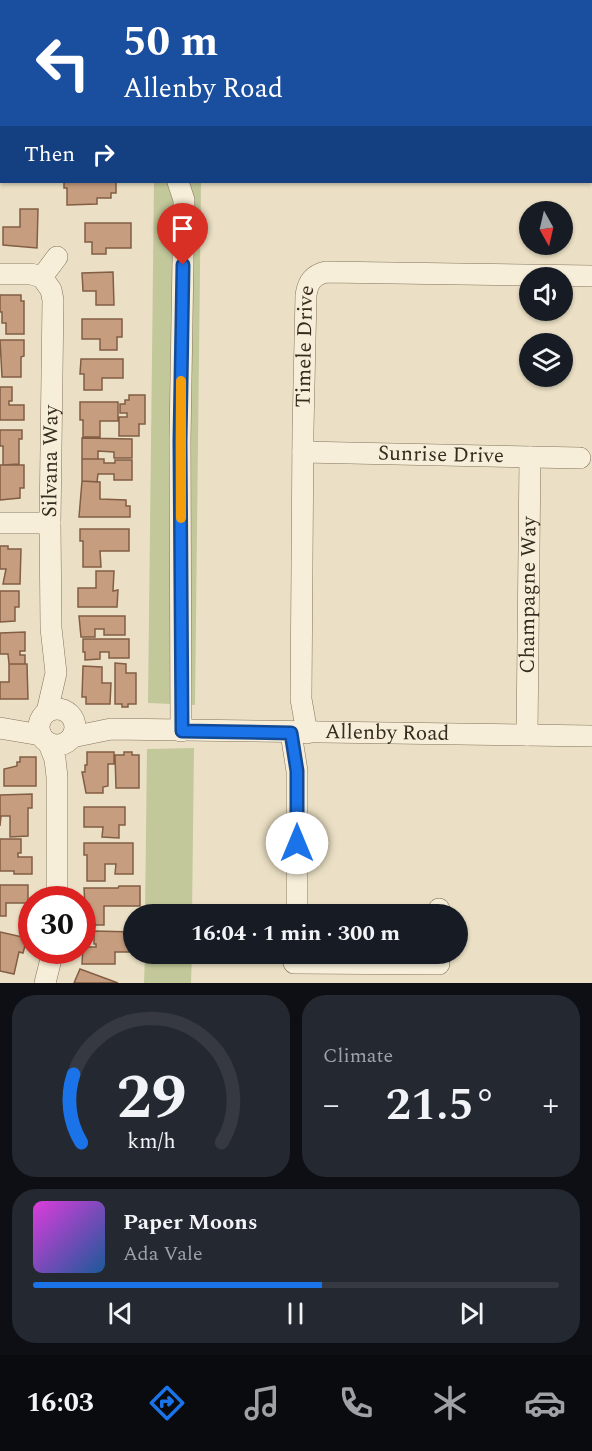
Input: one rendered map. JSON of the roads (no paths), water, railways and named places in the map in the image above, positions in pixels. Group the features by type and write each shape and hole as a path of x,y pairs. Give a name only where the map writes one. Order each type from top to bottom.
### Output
{"street":[{"path":"178,183 184,200 180,441 182,731"},
{"path":"0,274 31,274 42,277 57,257"},
{"name":"Timele Drive","path":"297,904 297,771 302,699 306,295 311,279 317,274 326,272 592,276"},
{"name":"Silvana Way","path":"42,277 51,290 53,300 50,523 51,628 56,673 57,886"},
{"name":"Sunrise Drive","path":"303,452 579,458"},
{"name":"Champagne Way","path":"527,735 530,457"},
{"path":"0,523 50,523"},
{"name":"Allenby Road","path":"1,728 592,736"},
{"path":"45,983 50,964"},
{"path":"293,967 439,967"}]}
